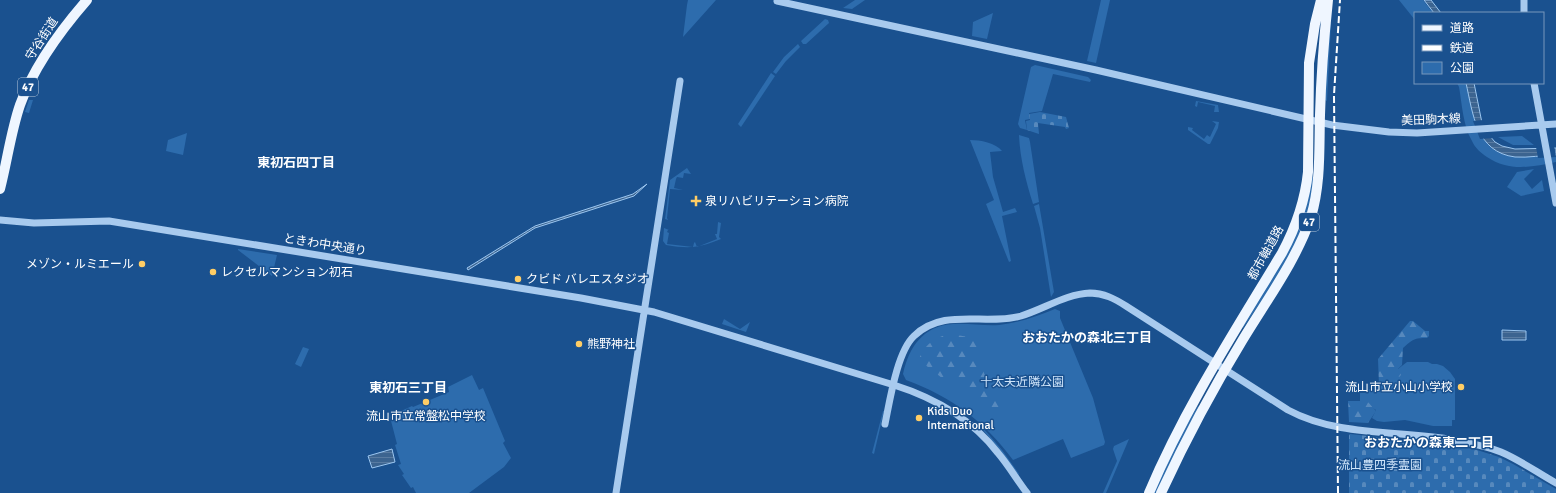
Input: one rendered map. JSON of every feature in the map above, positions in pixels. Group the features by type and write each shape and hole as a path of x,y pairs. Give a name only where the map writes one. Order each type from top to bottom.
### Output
{"main road":[{"name":"守谷街道","path":"0,188 18,113 28,88 53,43 87,0"},
{"name":"都市軸道路","path":"1149,493 1183,422 1216,362 1282,253 1300,215 1308,172 1309,63 1315,24 1321,0"},
{"name":"都市軸道路","path":"1161,493 1194,424 1225,369 1292,258 1305,231 1315,200 1318,184 1321,75 1328,0"}],"street":[{"path":"1524,0 1524,12"},
{"name":"美田駒木線","path":"776,1 1308,118 1320,122 1368,130 1392,133 1434,132 1556,124"},
{"path":"616,493 680,81"},
{"path":"1534,84 1556,203"},
{"name":"ときわ中央通り","path":"0,220 34,223 109,221 644,309 894,384 927,397 963,418 980,433 998,453 1027,493"},
{"path":"885,424 904,349 913,337 929,325 949,319 1008,319 1032,312 1073,296 1084,293 1099,294 1116,300 1216,362 1288,410 1313,421 1339,427 1453,440 1481,446 1501,452 1556,483"}],"green space":[{"path":"688,0 716,0 683,37 687,5"},
{"path":"855,0 865,0 852,9 843,8"},
{"path":"1101,0 1110,0 1096,63 1087,61"},
{"path":"1399,0 1423,0 1432,12 1414,12 1414,19"},
{"path":"993,13 987,39 972,36 973,22"},
{"path":"825,19 828,20 829,23 806,44 803,44 801,41"},
{"path":"1329,23 1331,23 1327,101 1325,100"},
{"path":"798,44 800,47 776,74 773,72 784,57"},
{"path":"1035,65 1088,77 1091,80 1090,82 1053,74 1042,111 1029,113 1030,119 1025,120 1027,130 1020,128 1018,124 1031,67"},
{"path":"771,73 775,76 741,127 738,124"},
{"path":"1458,84 1466,84 1478,130 1484,140 1492,148 1502,154 1515,157 1556,155 1556,162 1521,167 1504,165 1495,162 1483,154 1473,144 1469,135 1463,115"},
{"path":"29,100 33,100 29,113 25,112"},
{"path":"1196,101 1218,105 1219,112 1214,112 1215,106 1198,102 1197,107 1195,106"},
{"path":"1040,112 1066,117 1069,128 1066,129 1065,127 1038,123 1039,134 1027,130 1026,121 1030,120 1029,114"},
{"path":"1212,121 1219,122 1218,128 1210,144 1188,130 1188,127 1193,128 1192,130 1204,139 1207,135 1210,137 1216,124"},
{"path":"187,133 183,155 166,151 168,140"},
{"path":"1019,135 1029,138 1030,142 1039,202 1033,204 1024,170"},
{"path":"1522,136 1534,145 1513,145 1498,137"},
{"path":"970,140 983,141 992,144 1002,151 990,152 993,177 1003,212 1015,208 1017,212 1002,216 1011,261 1009,262 986,204 994,200"},
{"path":"1315,167 1310,203 1301,230 1279,274 1243,328 1242,327 1310,187"},
{"path":"687,168 691,174 684,173 683,178 677,177 674,188 683,190 670,189 668,220 665,219 670,180"},
{"path":"1534,169 1524,179 1532,189 1542,180 1544,191 1521,196 1507,187 1517,172"},
{"path":"1039,204 1054,292 1051,297 1040,228 1034,206"},
{"path":"718,222 721,223 719,237 721,239 700,246 717,239 715,234 717,234"},
{"path":"664,228 669,230 667,232 669,233 667,244 693,247 666,245 663,241"},
{"path":"695,242 697,246 693,247 694,243"},
{"path":"238,250 277,255 272,276"},
{"name":"十太夫近隣公園","path":"1055,309 1060,311 1060,318 1093,398 1105,442 1104,445 1071,458 1063,439 1013,460 991,433 979,422 952,402 906,380 903,374 909,355 914,347 919,340 933,329 953,324 999,325 1014,323"},
{"path":"724,319 740,329 750,322 746,332 722,324"},
{"path":"1410,321 1413,321 1425,331 1429,331 1429,336 1427,338 1419,338 1414,340 1403,348 1402,365 1398,369 1401,375 1392,384 1379,385 1378,359"},
{"path":"951,334 974,338 977,341 978,359 996,401 1004,413 1001,416 994,413 961,386 949,379 942,378 919,360 924,350 931,342"},
{"path":"303,347 309,349 301,367 295,364"},
{"path":"1407,362 1428,362 1443,366 1455,379 1455,420 1452,420 1452,426 1433,426 1405,420 1384,422 1377,421 1372,418 1376,410 1360,401 1360,393 1367,393 1367,389 1378,389 1379,385 1392,384 1398,369"},
{"path":"472,375 479,390 483,388 505,441 503,443 511,458 504,467 469,493 416,493 413,487 411,488 402,475 404,474 398,465 401,464 395,445 397,444 390,417 412,406 413,407 449,392 448,387"},
{"path":"1348,401 1367,401 1376,411 1368,423 1349,422"},
{"path":"1198,406 1157,493 1153,493 1183,429"},
{"path":"884,411 874,454 872,453"},
{"path":"984,429 1002,450 1019,474 1018,475 983,430"},
{"name":"流山豊四季霊園","path":"1350,434 1458,446 1477,450 1499,457 1513,464 1556,489 1556,493 1349,493"},
{"path":"1129,439 1106,493 1103,493 1117,461 1113,449 1114,446"}],"shaded area":[{"path":"1424,0 1431,0 1440,12 1433,12"},
{"path":"1466,84 1474,84 1483,128 1495,142 1502,146 1515,149 1556,148 1556,155 1515,157 1502,154 1492,148 1484,140 1478,130"},
{"path":"647,184 634,196 535,228 468,270 467,268 535,226 633,194"},
{"path":"1502,330 1526,331 1526,340 1502,340"},
{"path":"392,449 395,462 372,468 368,456"}],"pier":[{"path":"1483,120 1487,130 1494,138 1480,139 1473,121"},
{"path":"1554,146 1556,157 1538,158 1536,147"}],"railway":[{"path":"1338,493 1334,95 1340,0"}],"place":[{"name":"泉リハビリテーション病院","path":"696,201"},
{"name":"メゾン・ルミエール","path":"142,264"},
{"name":"レクセルマンション初石","path":"213,272"},
{"name":"クビド バレエスタジオ","path":"518,279"},
{"name":"熊野神社","path":"579,344"},
{"name":"流山市立小山小学校","path":"1461,387"},
{"name":"流山市立常盤松中学校","path":"426,402"},
{"name":"Kids Duo International","path":"919,418"}],"district":[{"name":"東初石四丁目","path":"296,163"},
{"name":"おおたかの森北三丁目","path":"1087,338"},
{"name":"東初石三丁目","path":"408,388"},
{"name":"おおたかの森東二丁目","path":"1429,443"}]}
